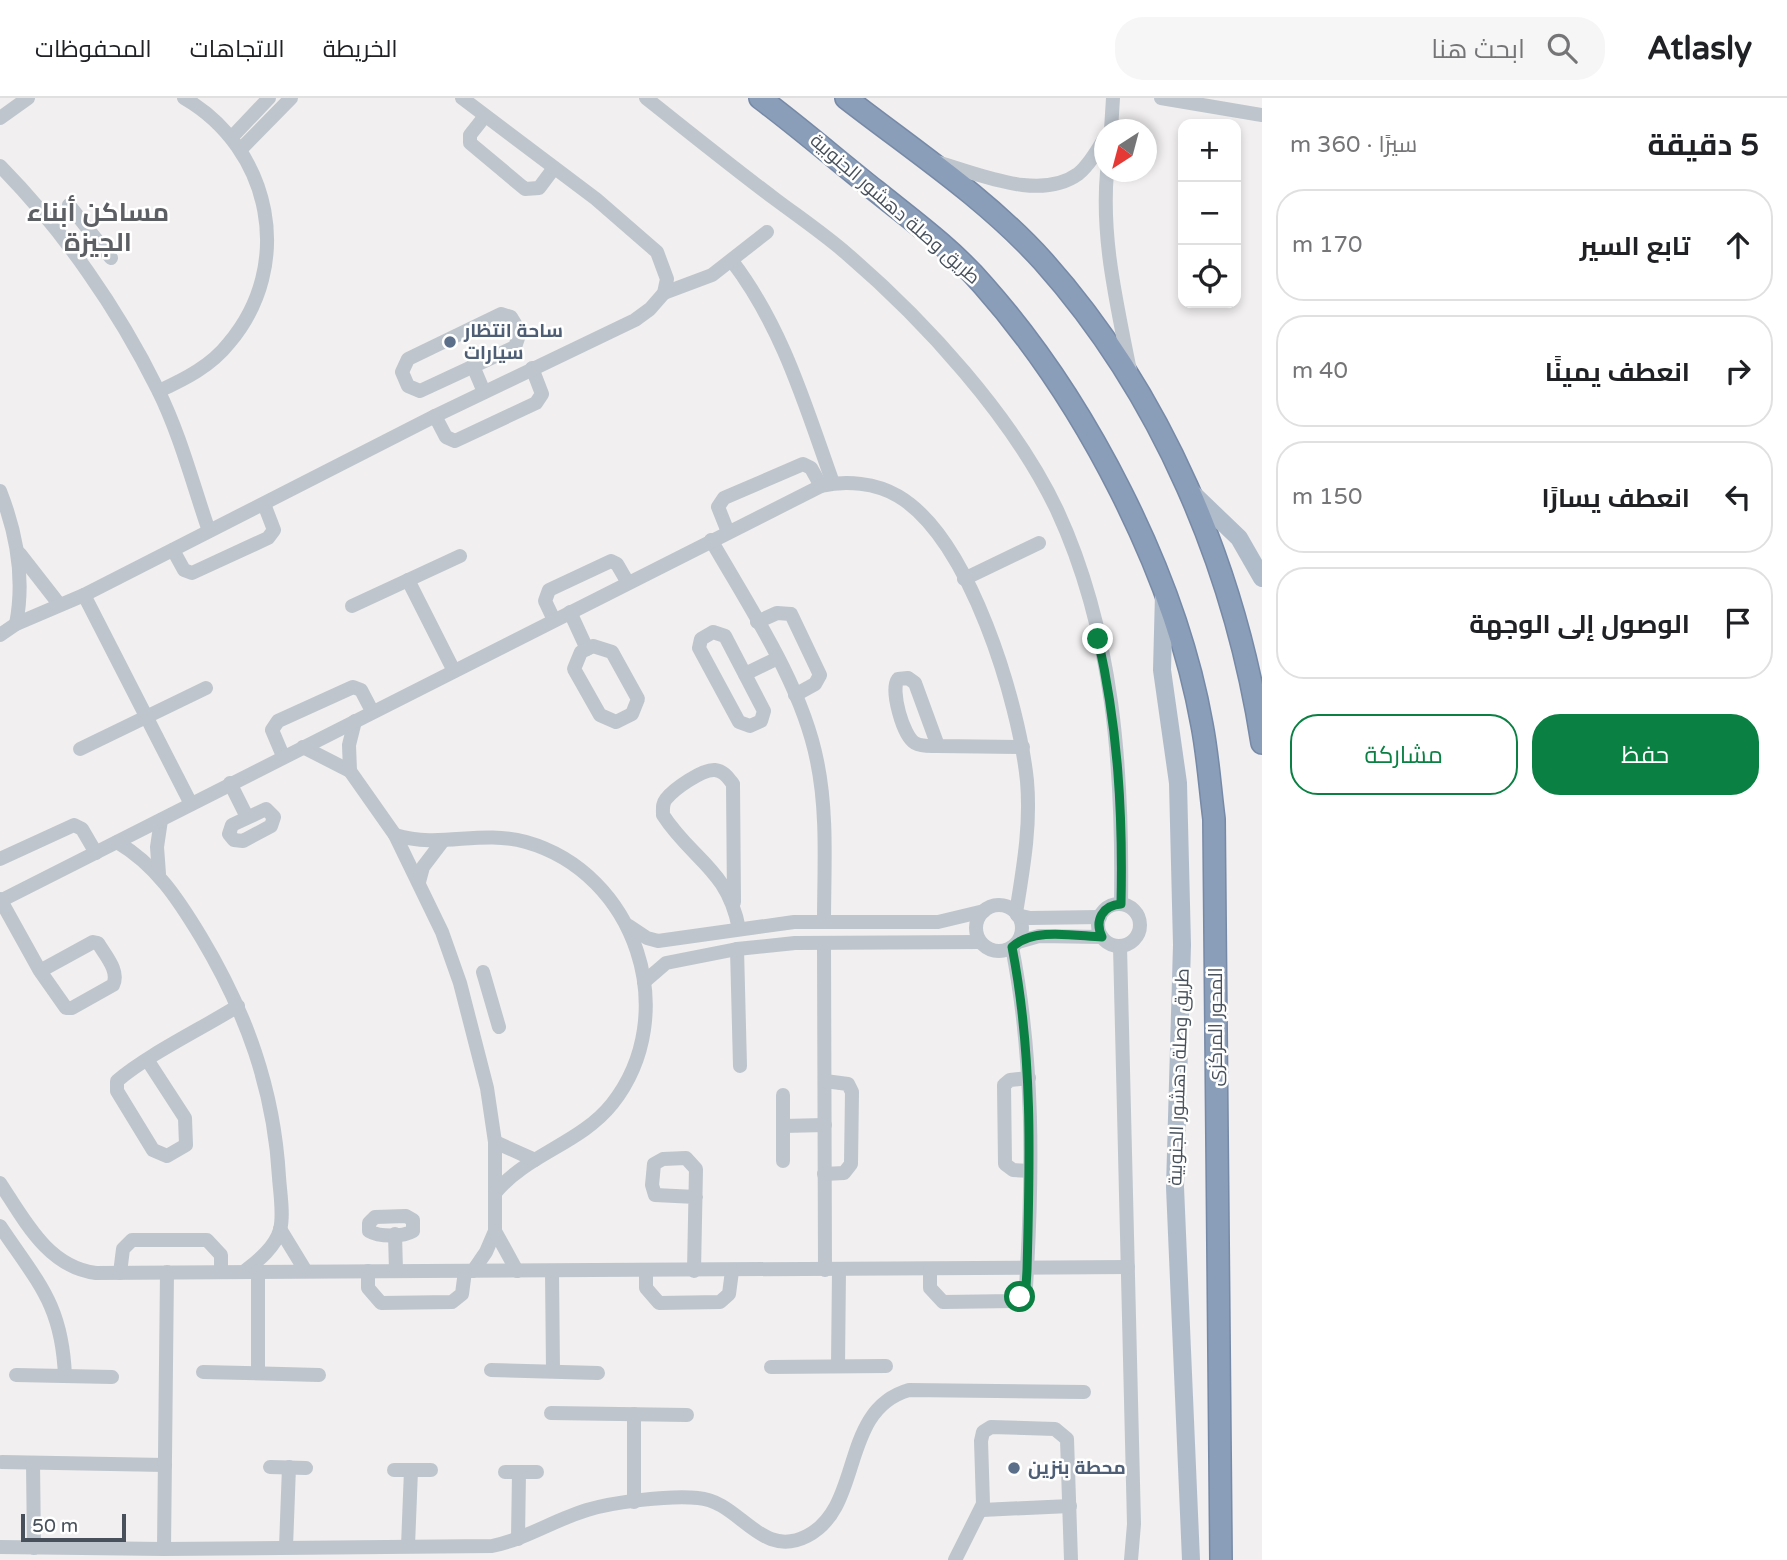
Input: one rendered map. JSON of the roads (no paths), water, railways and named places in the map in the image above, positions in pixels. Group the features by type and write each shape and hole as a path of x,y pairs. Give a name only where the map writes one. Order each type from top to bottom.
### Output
{"highway":[{"name":"طريق وصلة دهشور الجنوبية","path":"760,98 924,229 982,284 1099,446 1129,508"},
{"path":"846,98 986,206 1042,260 1091,320 1133,386 1190,491 1238,630 1262,743"},
{"name":"المحور المركزى","path":"1129,508 1186,657 1202,724 1214,819 1218,1511 1221,1560"}],"main road":[{"path":"1190,491 1238,538 1262,578"},
{"name":"طريق وصلة دهشور الجنوبية","path":"1164,594 1162,670 1178,783 1181,905 1175,1187 1191,1560"}],"street":[{"path":"0,118 28,98"},
{"path":"159,391 186,379 211,362 242,326 255,303 268,251 267,225 259,187 236,143 216,120 184,98"},
{"path":"236,143 269,98"},
{"path":"236,143 291,98"},
{"path":"462,98 620,218 657,252 667,279 664,293"},
{"path":"646,98 846,253 911,313 982,396 1036,475 1056,510 1078,568 1106,675 1121,786 1121,904"},
{"path":"1112,119 1113,98"},
{"path":"1161,98 1262,115"},
{"path":"485,116 470,135 470,143 526,189 539,188 554,168"},
{"path":"924,159 1021,184 1046,186 1077,175 1094,152"},
{"path":"0,166 71,250 124,330 159,391 209,531"},
{"path":"1106,182 1104,211 1107,246 1133,386"},
{"path":"69,205 111,258"},
{"path":"0,635 16,624 173,550 435,416 635,320 650,309 664,293 712,275 767,232"},
{"path":"71,250 92,234"},
{"path":"732,261 768,313 782,342 827,485"},
{"path":"501,314 512,317 520,332 515,347 473,366 420,391 408,386 402,372 408,359 501,314"},
{"path":"473,366 484,392"},
{"path":"435,416 446,437 455,441 536,403 542,394 532,368"},
{"path":"728,532 718,507 724,498 803,464 811,468 827,485"},
{"path":"40,971 93,942 98,943 116,973 116,980 113,985 72,1008 66,1008 40,971 0,900 711,540 827,485 878,486 900,497 919,513 964,579 1006,676 1023,747 1029,823 1017,914 1022,928 1015,944 1029,1078 1030,1171 1024,1293 1014,1301 943,1302 930,1288 930,1270"},
{"path":"0,491 18,549 36,579 59,604"},
{"path":"173,550 184,570 192,573 268,538 274,530 264,504"},
{"path":"711,540 795,695 810,734 822,788 824,922"},
{"path":"964,579 1039,543"},
{"path":"16,624 20,588 18,549"},
{"path":"352,606 460,556"},
{"path":"554,620 544,597 549,590 611,561 617,564 628,583"},
{"path":"408,580 454,671"},
{"path":"84,594 191,804"},
{"path":"570,612 587,649"},
{"path":"757,622 777,613 792,614 820,670 819,680 795,695"},
{"path":"718,632 725,636 745,674 765,711 761,721 750,726 739,722 699,648 704,636 718,632"},
{"path":"600,646 612,652 638,699 632,714 616,722 600,715 574,669 576,657 587,649 600,646"},
{"path":"745,674 776,659"},
{"path":"938,746 915,683 908,678 898,679 894,694 908,736 918,744 938,746 1023,747"},
{"path":"283,756 272,730 278,721 353,687 360,690 372,711"},
{"path":"80,749 205,688"},
{"path":"350,771 349,746 355,721"},
{"path":"303,747 350,771 395,835 419,882 442,932 468,1009 487,1088 495,1142 495,1231 486,1252 469,1271 462,1294 453,1302 381,1303 368,1288 368,1271"},
{"path":"734,902 721,881 663,815 667,798 704,773 715,770 726,775 733,784 734,902 739,929"},
{"path":"230,783 247,817"},
{"path":"159,874 157,847 161,820"},
{"path":"0,859 74,825 82,829 96,853"},
{"path":"395,835 426,842 488,836 509,838 546,849 596,881 628,925 639,953 644,982 644,1029 639,1053 621,1091 581,1134 519,1168 495,1193"},
{"path":"117,842 159,874 210,951 238,1006 262,1068 277,1136 280,1229 305,1270"},
{"path":"419,882 423,867 442,842"},
{"path":"1121,904 1136,912 1140,928 1131,942 1120,946 1102,937 1098,928 1100,917 1106,908 1121,904"},
{"path":"628,925 647,938 658,941 739,929 824,922 938,922 1004,906 1030,918 1100,917"},
{"path":"980,942 976,929 984,911"},
{"path":"644,982 666,963 737,949 824,944 980,942 999,951 1039,936 1102,937"},
{"path":"824,944 824,1174 838,1366"},
{"path":"1120,946 1134,1524 1131,1560"},
{"path":"737,949 740,1066"},
{"path":"483,972 499,1027"},
{"path":"468,1009 492,1002"},
{"path":"148,1061 186,1124 186,1144 167,1156 153,1150 116,1086 121,1077 238,1006"},
{"path":"1029,1078 1007,1082 1003,1101 1005,1164 1013,1170 1030,1171"},
{"path":"824,1174 844,1173 851,1164 852,1092 848,1084 825,1081"},
{"path":"783,1095 783,1161"},
{"path":"783,1126 824,1125"},
{"path":"495,1142 535,1160"},
{"path":"0,1183 5,1200 46,1248 60,1262 77,1270 120,1273 1128,1268"},
{"path":"694,1271 696,1197"},
{"path":"0,1226 53,1306 60,1326 65,1376"},
{"path":"258,1373 252,1271 280,1229"},
{"path":"495,1231 517,1271"},
{"path":"396,1234 396,1271"},
{"path":"120,1273 123,1249 132,1240 207,1240 221,1255 221,1271"},
{"path":"552,1271 553,1371"},
{"path":"646,1271 646,1288 659,1303 720,1303 729,1294 732,1271"},
{"path":"164,1549 167,1272"},
{"path":"771,1367 886,1366"},
{"path":"491,1370 598,1373"},
{"path":"203,1372 319,1375"},
{"path":"16,1375 112,1377"},
{"path":"0,1547 164,1549 492,1546 518,1539 587,1510 634,1502 698,1497 716,1502 732,1511 758,1535 774,1541 790,1541 806,1536 820,1526 850,1473 870,1416 893,1394 909,1390 1084,1392"},
{"path":"551,1413 687,1415"},
{"path":"634,1414 634,1502"},
{"path":"956,1560 982,1510 981,1441 983,1432 991,1427 1050,1428 1063,1434 1068,1445 1071,1560"},
{"path":"2,1462 165,1465"},
{"path":"33,1463 34,1548"},
{"path":"270,1467 306,1468"},
{"path":"286,1547 289,1468"},
{"path":"394,1469 431,1470"},
{"path":"408,1546 411,1470"},
{"path":"518,1539 512,1472 537,1472"},
{"path":"982,1510 1070,1506"}],"place":[{"name":"ساحة انتظار سيارات","path":"450,342"},
{"name":"محطة بنزين","path":"1014,1468"}],"district":[{"name":"مساكن أبناء الجيزة","path":"98,227"}]}
